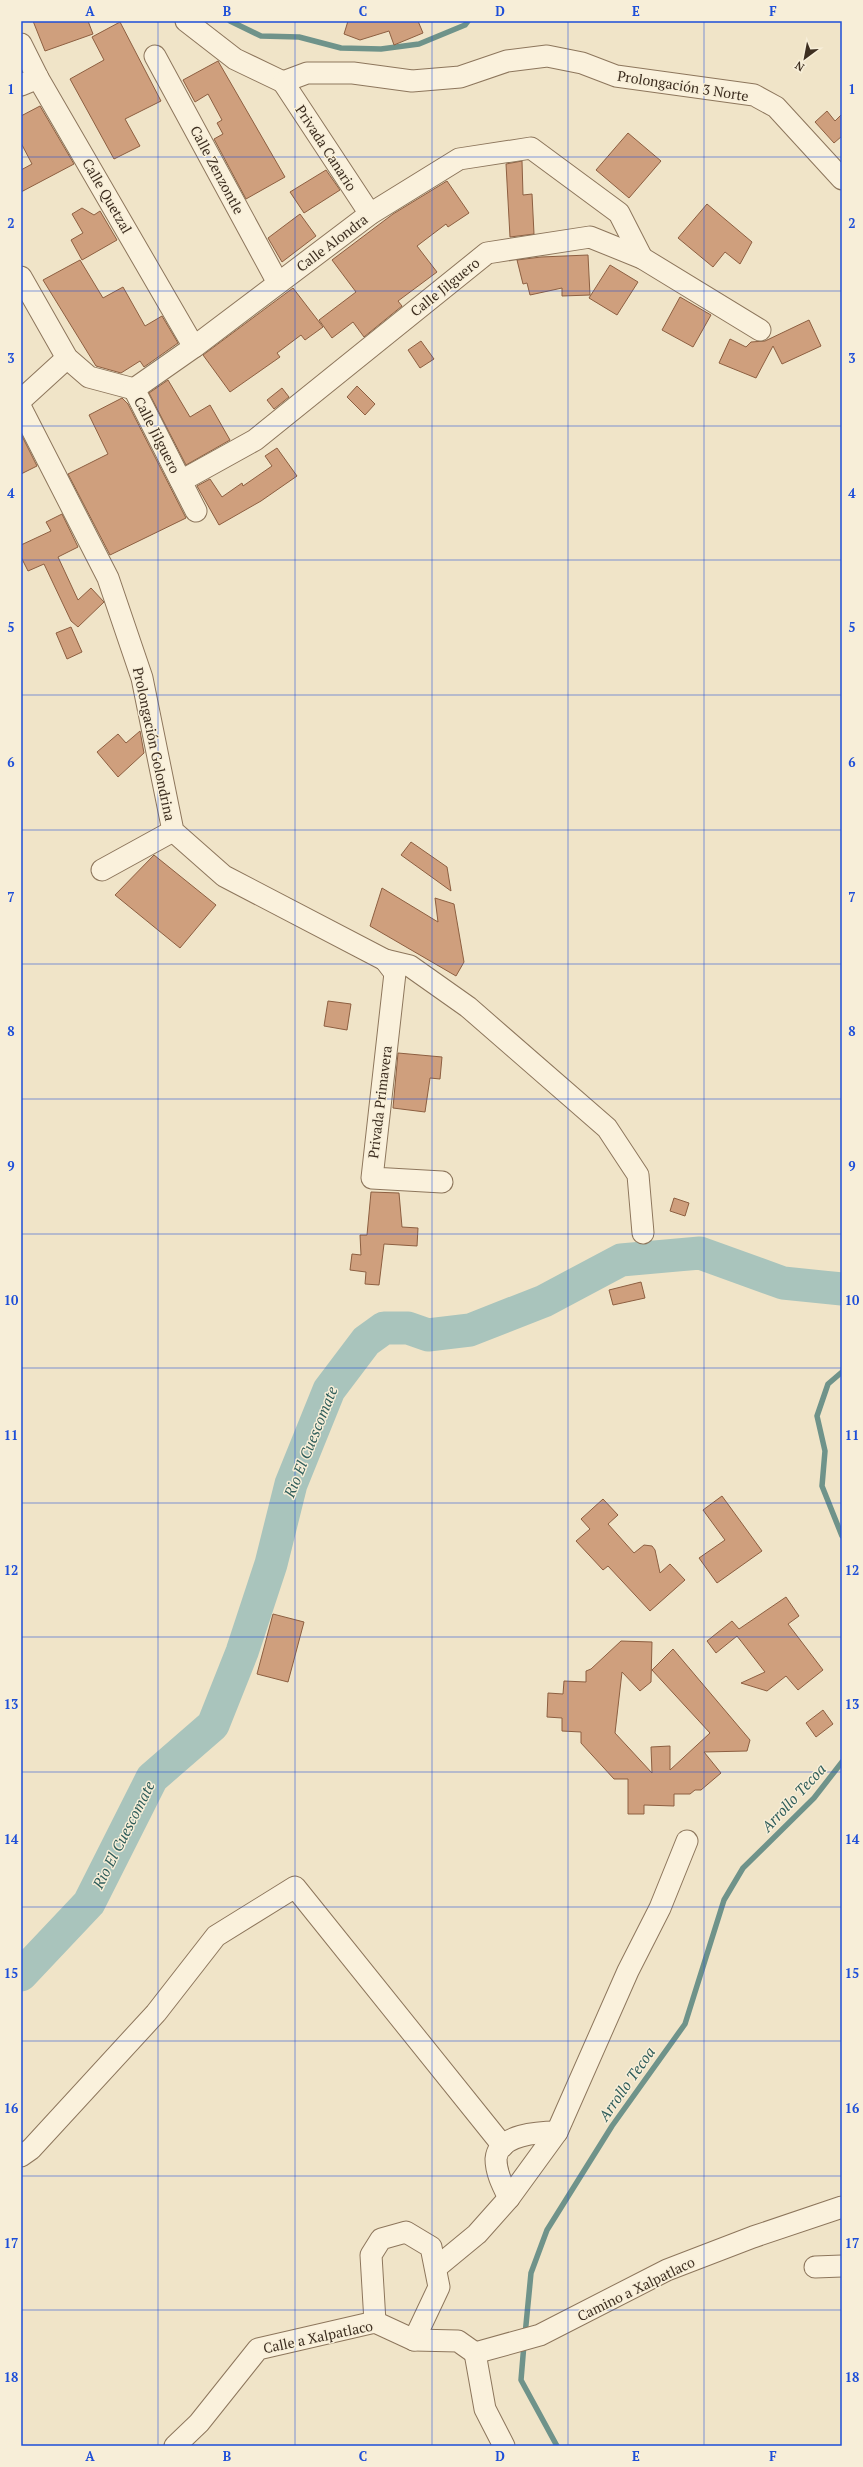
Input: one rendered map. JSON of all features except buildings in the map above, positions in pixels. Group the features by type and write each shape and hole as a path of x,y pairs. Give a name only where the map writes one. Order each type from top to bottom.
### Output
{"street":[{"path":"186,21 235,59 283,82"},
{"name":"Calle Quetzal","path":"21,44 30,81 194,347"},
{"name":"Calle Zenzontle","path":"155,56 278,283"},
{"name":"Prolongación 3 Norte","path":"283,82 307,73 353,73 412,81 460,77 507,61 547,56 582,64 616,76 754,95 776,107 842,179"},
{"name":"Privada Canario","path":"283,82 370,214"},
{"name":"Calle Alondra","path":"134,389 194,347 370,214 459,160 531,148 619,213 642,258"},
{"name":"Calle Jilguero","path":"181,481 256,440 487,253 590,237 642,258 760,330"},
{"path":"21,277 67,358 89,377 134,389"},
{"path":"21,400 67,358"},
{"name":"Calle Jilguero","path":"134,389 196,511"},
{"name":"Prolongación Golondrina","path":"21,408 108,578 142,678 173,831 224,876 385,960 410,966 468,1007 607,1128 638,1175 643,1233"},
{"path":"102,870 173,831"},
{"name":"Privada Primavera","path":"385,960 395,973 372,1178 442,1182"},
{"path":"437,2267 477,2234 509,2198 557,2132 628,1971 660,1908 687,1841"},
{"path":"21,2156 30,2149 156,2013 216,1936 295,1887 503,2146"},
{"path":"509,2198 499,2178 496,2158 503,2146 524,2134 557,2132"},
{"name":"Camino a Xalpatlaco","path":"475,2353 505,2346 540,2335 667,2270 753,2237 842,2207"},
{"path":"375,2322 371,2255 381,2239 406,2232 431,2247 437,2267 439,2287 414,2340"},
{"path":"815,2267 842,2266"},
{"name":"Calle a Xalpatlaco","path":"175,2446 199,2423 258,2349 375,2322 414,2340 458,2341 475,2353"},
{"path":"475,2353 485,2409 504,2446"}],"waterway":[{"path":"230,21 261,36 299,37 341,48 381,49 419,44 465,25 468,21"},
{"name":"Rio El Cuescomate","path":"21,1975 89,1903 152,1778 213,1725 242,1652 271,1564 291,1484 329,1390 366,1341 384,1328 408,1328 428,1335 470,1330 544,1301 621,1260 700,1253 783,1283 842,1289"},
{"name":"Arrollo Tecoa","path":"842,1372 828,1384 817,1416 825,1451 822,1486 842,1536"},
{"name":"Arrollo Tecoa","path":"525,2335 531,2273 547,2230 612,2126 685,2024 724,1900 743,1868 814,1798 842,1762"},
{"name":"Arrollo Tecoa","path":"524,2344 521,2380 557,2446"}]}
